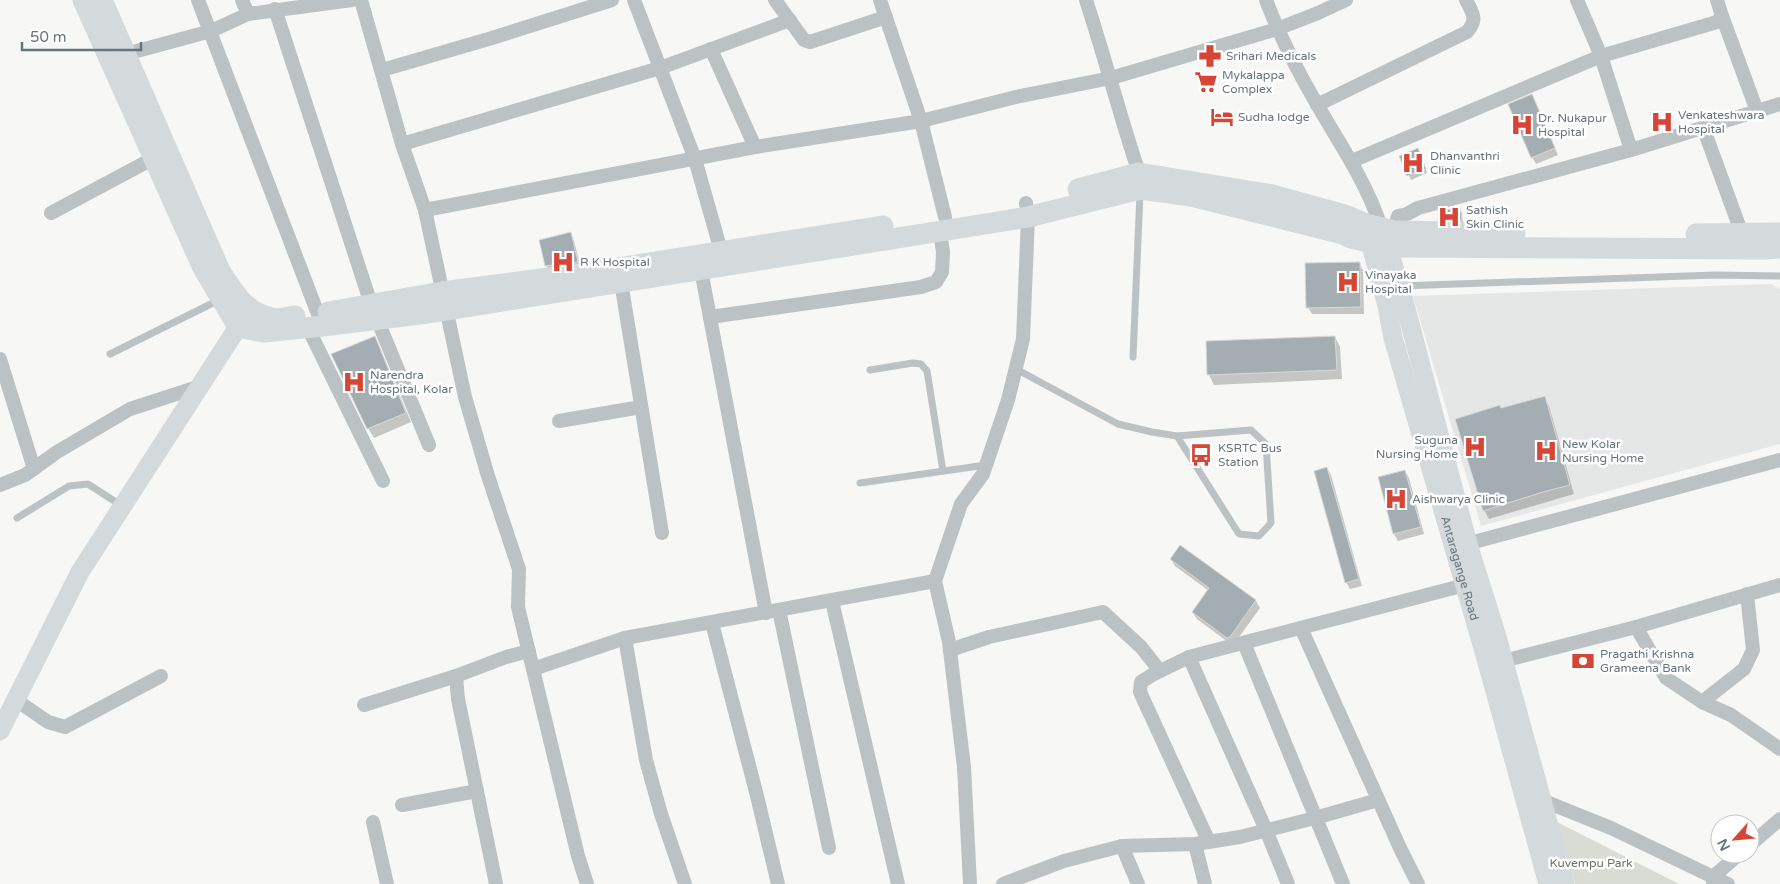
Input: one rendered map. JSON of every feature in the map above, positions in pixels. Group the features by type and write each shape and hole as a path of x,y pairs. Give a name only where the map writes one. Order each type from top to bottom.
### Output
{"main road":[{"path":"84,0 203,268 238,327 264,332 313,321 444,301 586,272 721,251 942,224"},
{"path":"102,0 220,271 240,302 254,312 273,319 313,321"},
{"path":"444,301 621,282 701,270 942,224 1027,210 1139,181 1343,234 1351,238 1380,234 1634,235 1780,233"},
{"path":"1380,234 1764,249 1780,248"}],"street":[{"path":"198,0 211,31 313,321 383,481"},
{"path":"242,0 248,14"},
{"path":"126,54 211,31 248,14 352,0"},
{"path":"361,0 402,144 425,210 465,397 519,569 518,607 578,856 587,884"},
{"path":"382,70 612,0"},
{"path":"634,0 696,159 721,251"},
{"path":"775,0 804,40 810,42 886,17"},
{"path":"710,317 911,288 936,282 942,272 942,224 921,121 880,0"},
{"path":"1086,0 1111,78 1139,181"},
{"path":"1266,0 1277,29 1317,105 1352,161 1373,204 1380,234"},
{"path":"425,210 756,147 921,121 1016,97 1111,78 1277,29 1346,0"},
{"path":"1317,105 1467,32 1474,25 1474,14 1466,0"},
{"path":"1577,0 1601,56 1631,150"},
{"path":"1717,0 1757,111"},
{"path":"275,9 374,312 429,445"},
{"path":"1352,161 1601,56 1717,22 1722,16"},
{"path":"402,144 660,68 790,20"},
{"path":"711,49 756,147"},
{"path":"1380,234 1398,216 1418,208 1631,150 1780,104"},
{"path":"1703,127 1742,234"},
{"path":"50,213 154,158"},
{"path":"970,884 964,767 950,650 935,581 961,504 983,474 1016,370 1023,339 1027,210"},
{"name":"Antaragange Road","path":"1380,234 1400,286 1460,546 1465,585 1535,801 1566,884"},
{"name":"Antaragange Road","path":"1380,234 1392,338 1460,546 1496,634 1535,801 1548,884"},
{"path":"701,270 772,612 829,848"},
{"path":"621,282 662,533"},
{"path":"0,731 80,572 238,327"},
{"path":"0,359 34,469"},
{"path":"0,485 25,475 72,442 130,409 201,386"},
{"path":"559,421 641,407"},
{"path":"1460,546 1780,460"},
{"path":"533,669 625,638 935,581"},
{"path":"1204,884 1202,843 1140,692 1141,682 1189,657 1465,585"},
{"path":"1503,661 1636,627 1780,585"},
{"path":"1702,702 1744,669 1753,650 1747,594"},
{"path":"832,600 898,884"},
{"path":"950,650 990,637 1103,612 1141,647 1160,671"},
{"path":"712,623 778,884"},
{"path":"1636,627 1666,678 1702,702 1731,715 1780,749"},
{"path":"1301,628 1418,884"},
{"path":"625,638 646,760 661,814 685,884"},
{"path":"1244,643 1343,884"},
{"path":"364,705 529,651"},
{"path":"1189,657 1288,884"},
{"path":"16,700 48,722 65,727 161,676"},
{"path":"456,676 458,698 496,884"},
{"path":"402,805 477,791"},
{"path":"1004,884 1039,878 1064,861 1122,846 1202,843 1240,837 1378,800"},
{"path":"1535,801 1611,828 1713,881 1728,884"},
{"path":"1760,836 1780,819"},
{"path":"373,822 387,884"},
{"path":"1122,846 1138,884"},
{"path":"1713,881 1729,864"}],"lane":[{"path":"1134,357 1139,181"},
{"path":"1400,286 1715,275 1780,276"},
{"path":"110,354 222,299"},
{"path":"870,370 913,363 922,364 927,370 943,471"},
{"path":"1016,370 1118,424 1178,436 1251,430 1266,444 1271,523 1259,536 1239,534 1178,436"},
{"path":"860,483 986,465"},
{"path":"17,518 69,486 88,484 122,506"}],"shaded area":[{"path":"1771,284 1780,289 1780,444 1481,526 1413,296"}],"green space":[{"name":"Kuvempu Park","path":"1557,822 1679,884 1575,884"}],"building":[{"path":"1532,94 1555,148 1531,158 1508,104"},
{"path":"1418,148 1426,169 1407,176 1399,156"},
{"path":"1460,207 1462,220 1442,219 1441,211"},
{"path":"571,232 578,262 545,266 539,240"},
{"path":"1360,262 1361,307 1306,308 1305,263"},
{"path":"375,336 406,413 367,429 331,354"},
{"path":"1335,336 1337,370 1207,375 1206,341"},
{"path":"1545,396 1570,485 1483,511 1455,419 1500,405 1501,408"},
{"path":"1327,467 1359,579 1345,583 1314,471"},
{"path":"1405,470 1421,527 1393,534 1378,477"},
{"path":"1180,545 1256,600 1230,637 1227,638 1192,612 1209,588 1170,559"}],"place":[{"name":"Srihari Medicals","path":"1210,56"},
{"name":"Mykalappa Complex","path":"1206,82"},
{"name":"Sudha lodge","path":"1222,117"},
{"name":"Venkateshwara Hospital","path":"1662,122"},
{"name":"Dr. Nukapur Hospital","path":"1522,125"},
{"name":"Dhanvanthri Clinic","path":"1413,163"},
{"name":"Sathish Skin Clinic","path":"1449,217"},
{"name":"R K Hospital","path":"563,262"},
{"name":"Vinayaka Hospital","path":"1348,282"},
{"name":"Narendra Hospital, Kolar","path":"354,382"},
{"name":"Suguna Nursing Home","path":"1475,447"},
{"name":"New Kolar Nursing Home","path":"1546,451"},
{"name":"KSRTC Bus Station","path":"1201,455"},
{"name":"Aishwarya Clinic","path":"1396,499"},
{"name":"Pragathi Krishna Grameena Bank","path":"1583,661"}]}
